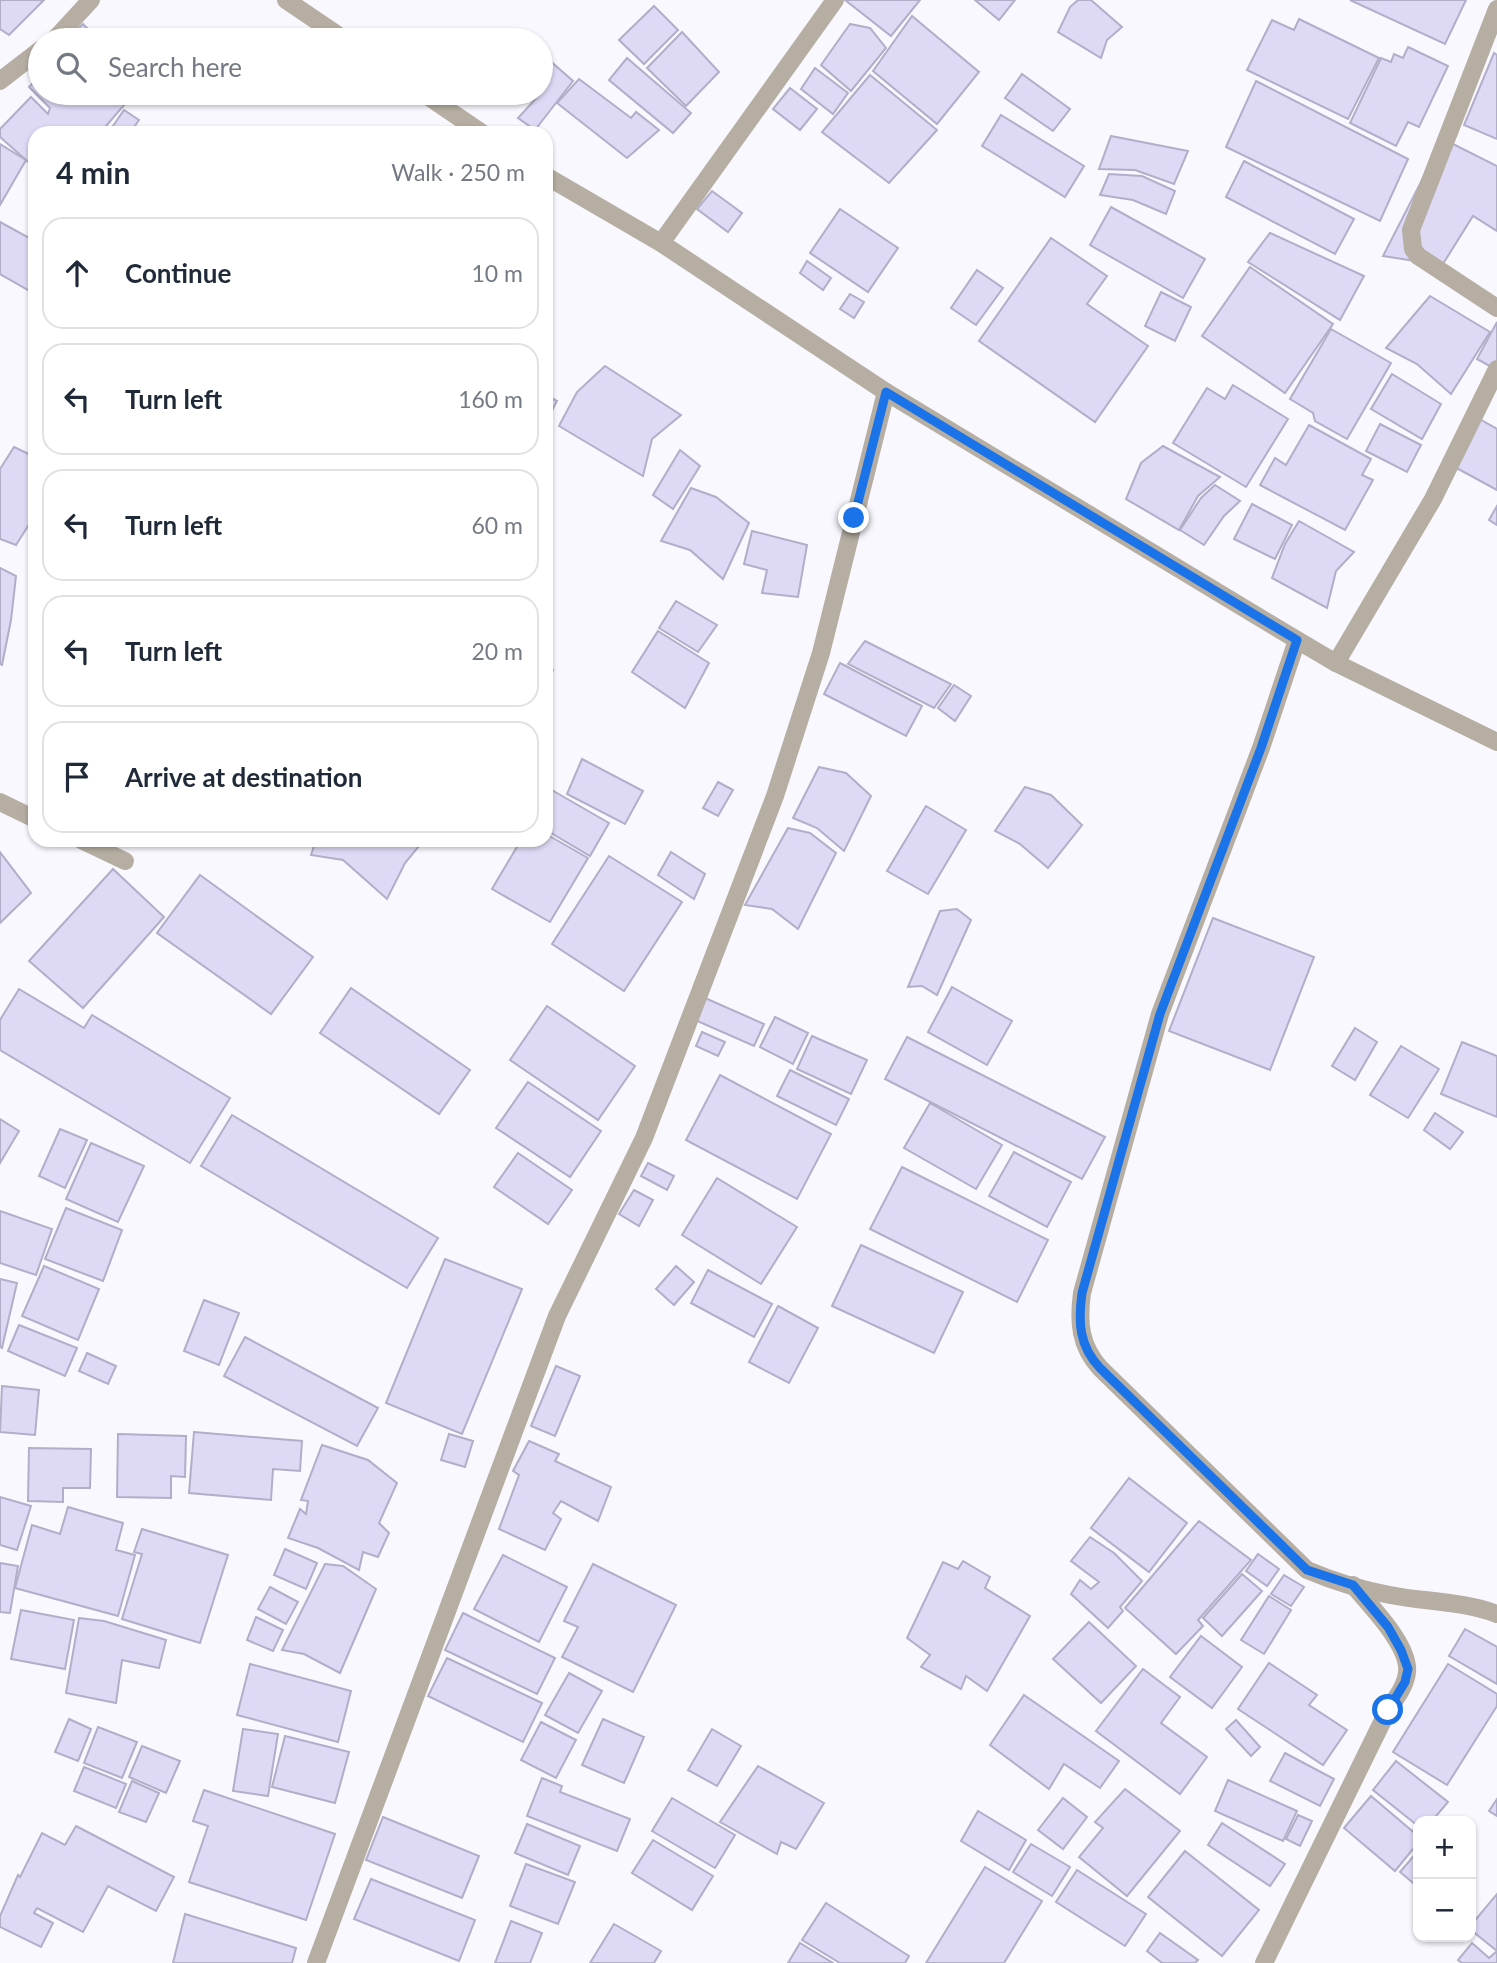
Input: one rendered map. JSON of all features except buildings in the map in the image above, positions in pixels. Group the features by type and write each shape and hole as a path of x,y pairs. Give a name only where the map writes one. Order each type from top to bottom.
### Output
{"street":[{"path":"65,28 91,0"},
{"path":"286,0 327,28"},
{"path":"661,243 835,0"},
{"path":"1497,9 1413,221 1411,239 1418,256 1497,308"},
{"path":"0,81 28,59"},
{"path":"441,105 472,126"},
{"path":"553,180 661,243 886,392 1297,640 1336,663 1497,742"},
{"path":"1336,663 1433,499 1497,369"},
{"path":"316,1963 557,1316 644,1138 775,796 821,653 886,392"},
{"path":"1297,640 1261,748 1160,1014 1082,1293 1078,1319 1082,1340 1100,1368 1307,1570 1390,1595 1463,1605 1497,1614"},
{"path":"0,802 28,816"},
{"path":"96,847 125,861"},
{"path":"1264,1963 1388,1710 1405,1682 1408,1669 1401,1650 1388,1627 1353,1585"}],"route":[{"path":"854,518 886,392 1297,640 1261,748 1160,1014 1082,1293 1078,1319 1082,1340 1093,1361 1100,1368 1307,1570 1353,1585 1388,1627 1408,1669 1405,1682 1388,1710"}]}
